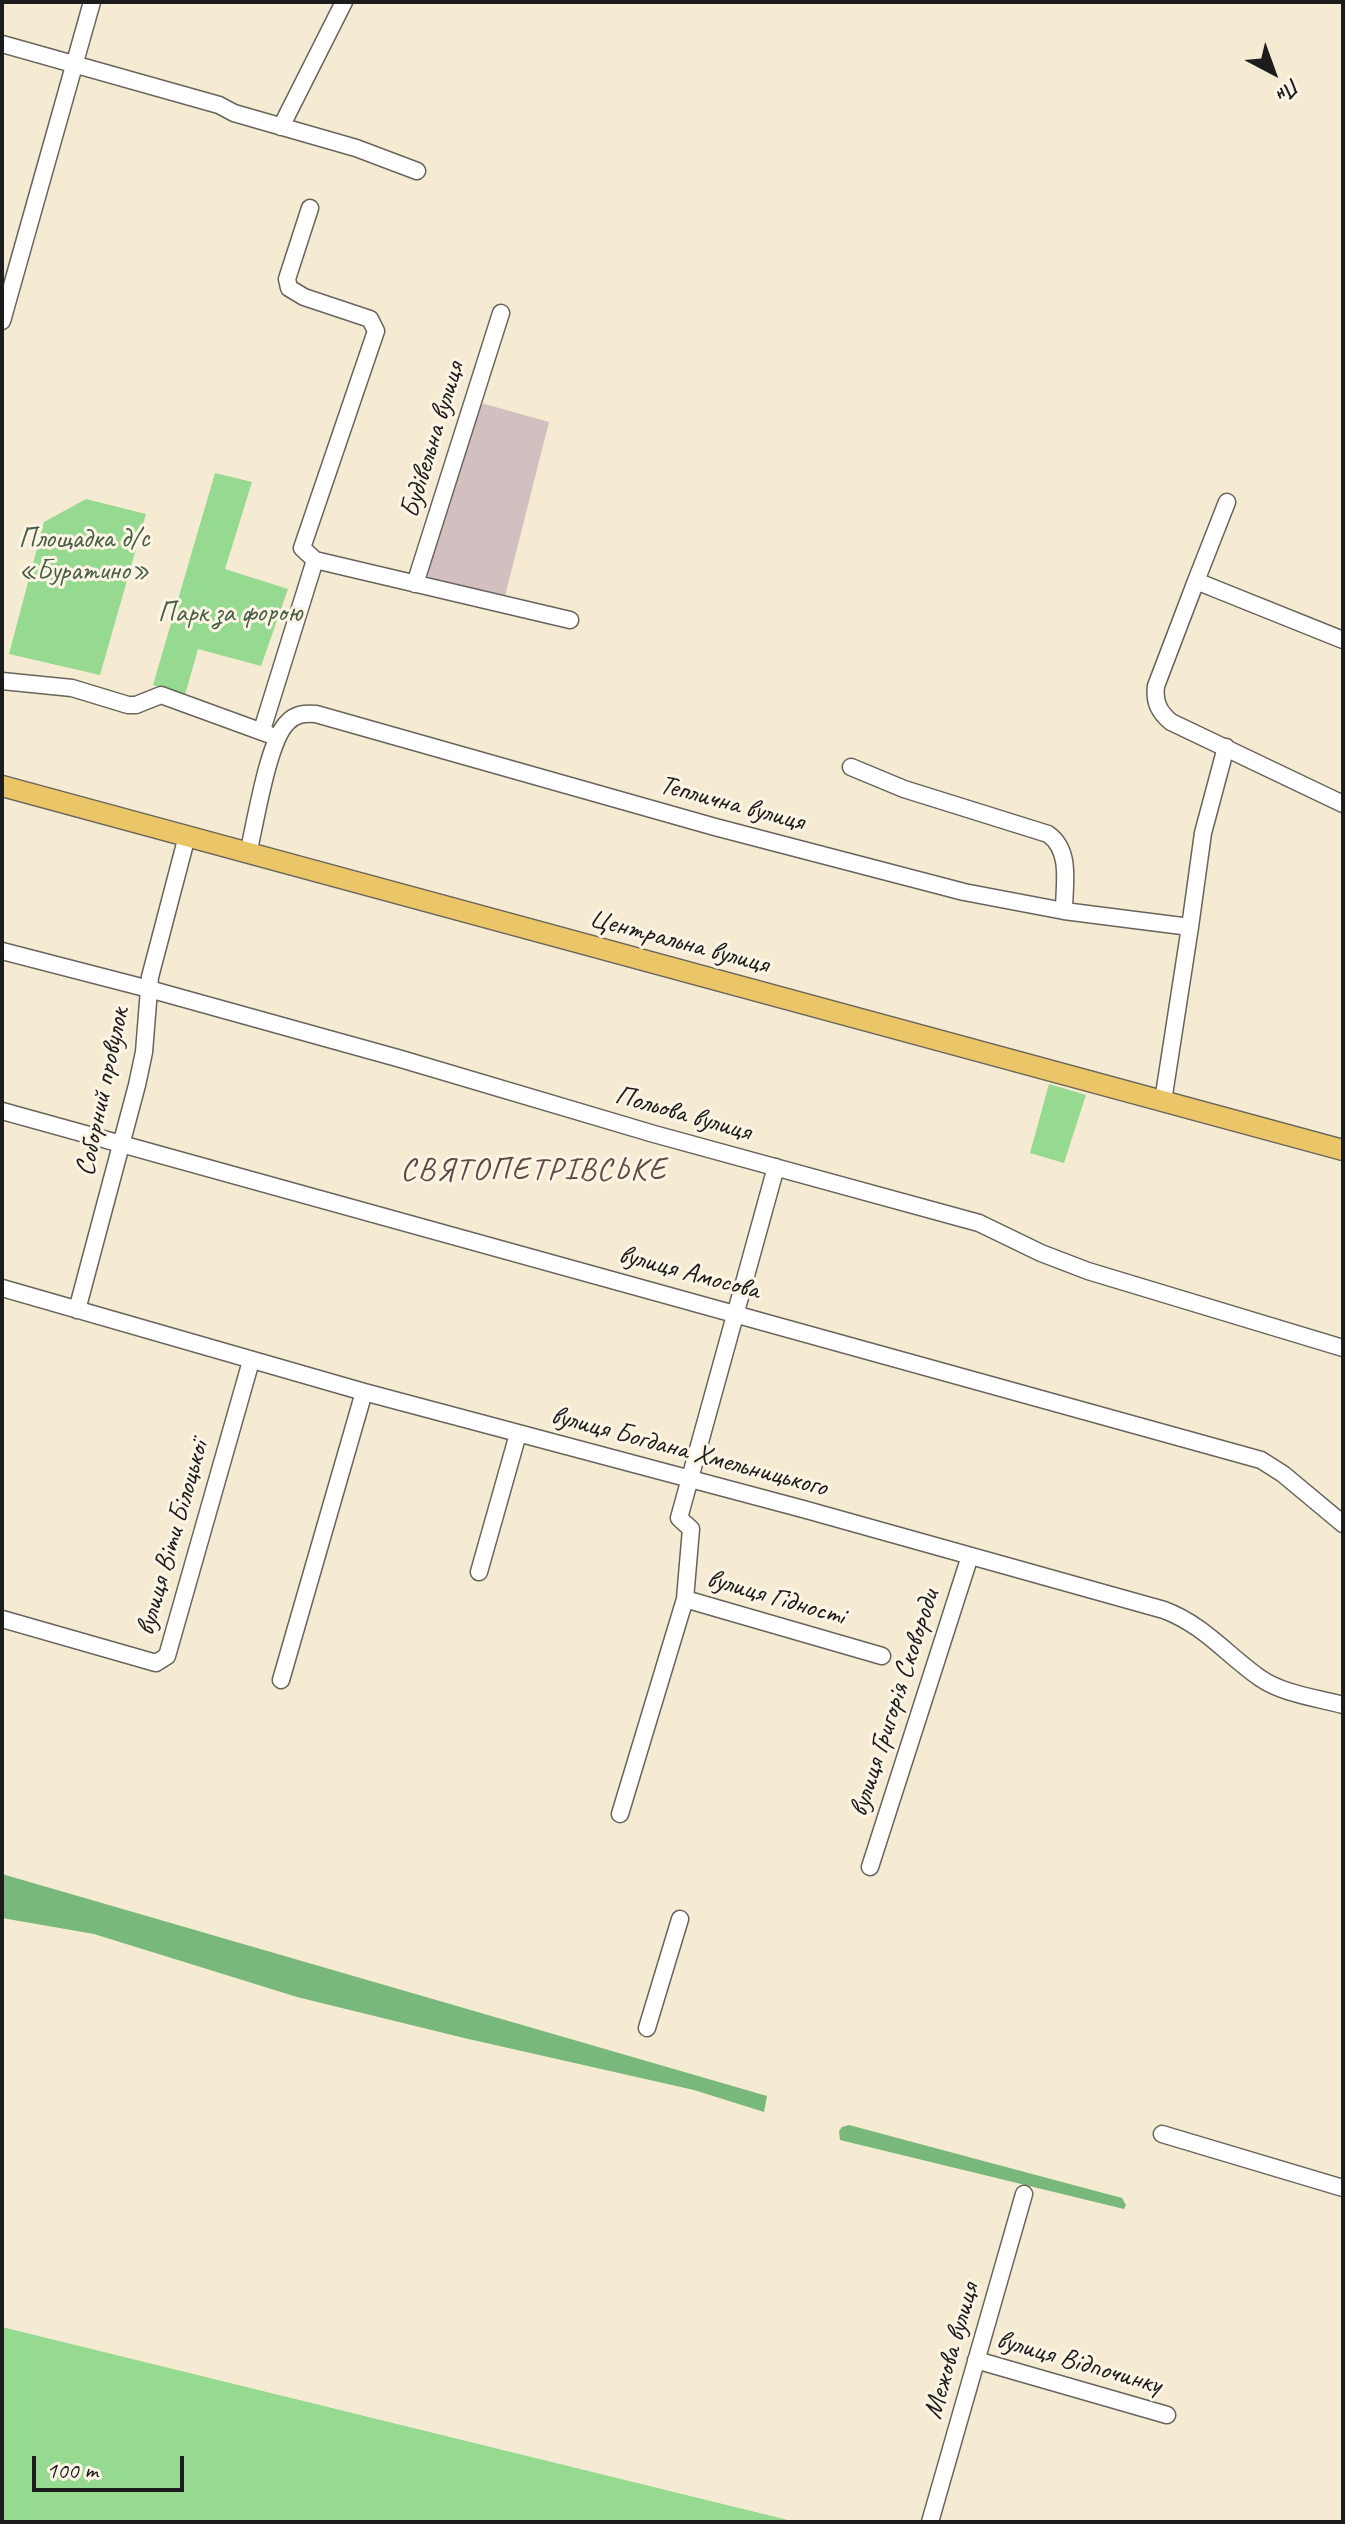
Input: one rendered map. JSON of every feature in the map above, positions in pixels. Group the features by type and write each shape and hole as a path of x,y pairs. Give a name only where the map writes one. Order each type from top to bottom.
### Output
{"main road":[{"name":"Центральна вулиця","path":"2,786 1343,1150"}],"street":[{"path":"2,321 92,2"},
{"path":"281,127 344,2"},
{"path":"2,44 219,105 234,113 356,148 417,171"},
{"path":"310,208 287,279 289,288 304,297 370,319 376,331 302,548 315,560 570,620"},
{"name":"Будівельна вулиця","path":"415,584 501,313"},
{"path":"1227,502 1156,686 1157,704 1171,722 1343,804"},
{"path":"248,854 269,734 315,560"},
{"path":"1196,581 1343,640"},
{"path":"2,681 72,688 128,705 161,695 269,734"},
{"name":"Теплична вулиця","path":"269,734 298,715 316,714 964,892 1064,911 1190,927"},
{"path":"1163,1101 1203,833 1226,747"},
{"path":"851,767 904,789 1048,834 1058,841 1064,853 1064,911"},
{"name":"Соборний провулок","path":"77,1310 144,1052 150,977 187,836"},
{"name":"Польова вулиця","path":"2,951 149,989 979,1223 1054,1259 1088,1271 1343,1348"},
{"name":"вулиця Амосова","path":"2,1111 1261,1460 1283,1474 1343,1524"},
{"path":"690,1479 776,1167"},
{"name":"вулиця Богдана Хмельницького","path":"2,1288 251,1361 1177,1615 1201,1628 1274,1686 1343,1705"},
{"name":"вулиця Віти Білоцької","path":"2,1619 156,1663 167,1656 251,1361"},
{"path":"281,1680 364,1392"},
{"path":"479,1572 518,1434"},
{"name":"вулиця Гідності","path":"690,1479 679,1518 691,1529 685,1599 882,1656"},
{"name":"вулиця Григорія Сковороди","path":"870,1867 970,1556"},
{"path":"620,1814 685,1599"},
{"path":"647,2028 680,1919"},
{"path":"1162,2134 1343,2188"},
{"name":"Межова вулиця","path":"930,2522 1024,2194"},
{"name":"вулиця Відпочинку","path":"976,2360 1167,2415"}],"shaded area":[{"path":"474,401 549,422 504,600 435,586 427,574"}],"green space":[{"name":"Парк за форою","path":"215,473 252,482 225,569 288,589 261,666 198,649 185,695 153,685"},
{"name":"Площадка д/с «Буратино»","path":"86,499 146,514 100,675 9,654 44,522"},
{"path":"1049,1084 1086,1095 1064,1163 1030,1153"},
{"path":"2,1874 767,2096 764,2112 694,2090 297,1997 94,1934 2,1918"},
{"path":"849,2125 1122,2198 1126,2205 1124,2209 840,2140 839,2131"},
{"path":"2,2327 796,2522 2,2522"}],"district":[{"name":"СВЯТОПЕТРІВСЬКЕ","path":"534,1171"}]}
